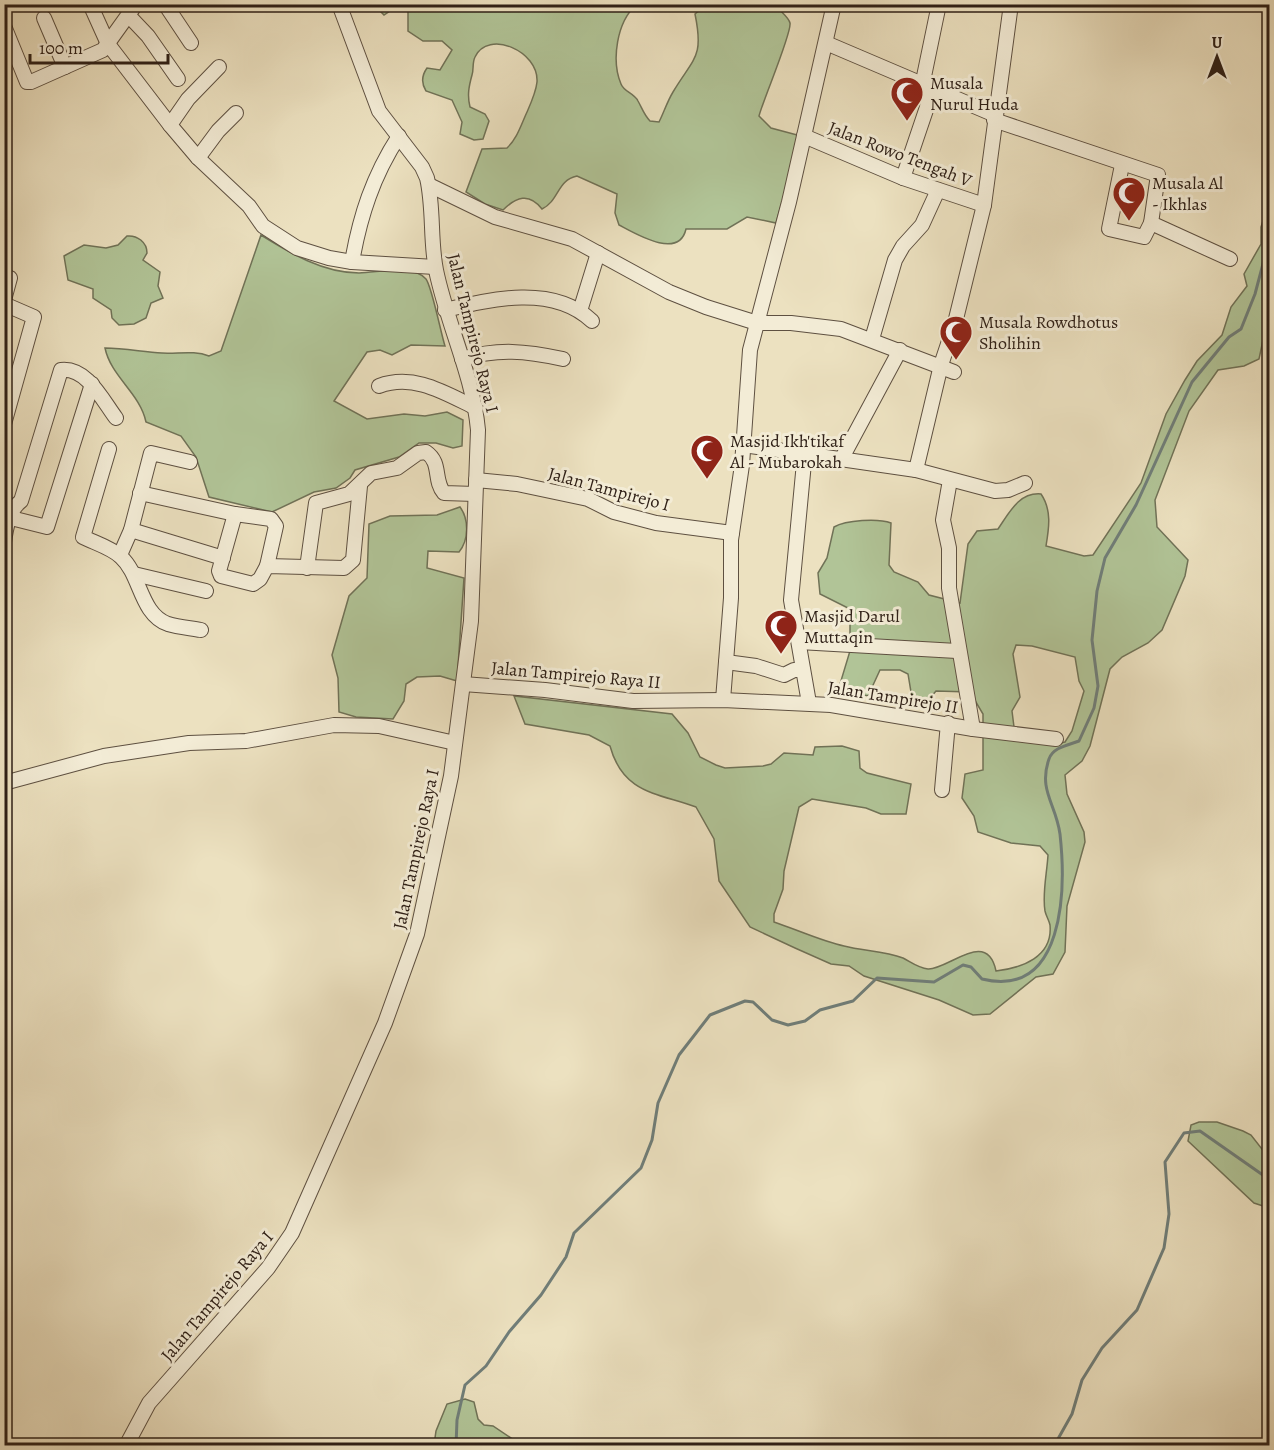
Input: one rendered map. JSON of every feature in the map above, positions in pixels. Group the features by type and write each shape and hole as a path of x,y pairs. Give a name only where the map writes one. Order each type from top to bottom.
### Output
{"street":[{"path":"90,4 108,44 170,125 198,158 249,206 263,226 281,239 315,254 352,262 435,267"},
{"path":"165,4 191,43"},
{"path":"339,4 379,111 422,167 429,185 495,217 572,238 669,292 757,323 816,325 841,329 954,372"},
{"path":"723,700 732,533 748,368 834,4"},
{"path":"903,178 927,107 926,87 939,4"},
{"path":"916,470 940,365 954,323 984,205 1011,4"},
{"path":"4,26 27,82 46,78 103,50 132,10 177,79"},
{"path":"44,18 65,67"},
{"path":"825,43 994,118 1158,176 1151,223 1144,237 1109,229 1122,165"},
{"path":"170,125 188,99 219,67"},
{"path":"198,158 218,131 236,113"},
{"path":"352,262 368,193 382,162 399,136"},
{"name":"Jalan Rowo Tengah V","path":"804,136 903,178 984,205"},
{"name":"Jalan Tampirejo Raya I","path":"126,1446 149,1403 268,1268 292,1233 385,1023 417,934 451,776 463,684 471,621 476,480 476,408 445,310 435,267 429,185"},
{"path":"872,339 895,260 922,225 938,190"},
{"path":"1151,223 1230,259"},
{"path":"580,311 598,253"},
{"path":"4,424 34,317 4,302 10,278"},
{"path":"445,310 484,301 518,297 552,302 580,311 592,321"},
{"path":"462,358 507,350 563,359"},
{"path":"842,458 900,350"},
{"path":"10,507 21,501 58,374 66,370 92,384 116,418"},
{"path":"379,386 390,382 411,381 444,391 476,408"},
{"path":"10,507 47,527 92,384"},
{"path":"742,445 806,452 916,470 1002,492 1025,483"},
{"path":"109,449 83,537 120,555 134,574 144,600 154,614 167,624 201,630"},
{"path":"308,568 316,503 342,497 360,486 371,473 397,468 418,453 426,452 436,463 440,488 444,493 475,494"},
{"path":"806,452 792,570 791,600 809,703"},
{"path":"120,555 130,530 151,453 190,462"},
{"name":"Jalan Tampirejo I","path":"476,480 517,484 588,499 614,512 656,522 732,533"},
{"path":"950,480 943,520 949,548 949,588 957,651 973,729"},
{"path":"267,566 344,568 351,563 360,486"},
{"path":"140,493 235,514 270,519 275,524 267,566 260,579 253,584 221,576 219,571 235,514"},
{"path":"4,542 10,507"},
{"path":"130,530 223,558"},
{"path":"134,574 206,591"},
{"path":"799,642 957,651"},
{"path":"726,662 756,666 784,675 794,670 802,670"},
{"name":"Jalan Tampirejo Raya II","path":"463,684 545,690 633,701 723,700"},
{"name":"Jalan Tampirejo II","path":"723,700 809,703 948,723 973,729 1056,739"},
{"path":"942,790 948,723"},
{"path":"4,783 104,756 189,743 246,741 334,725 379,726 455,743"}],"green space":[{"path":"378,4 636,5 629,12 620,31 616,64 622,87 636,98 650,121 659,122 698,49 695,14 701,9 718,5 776,5 790,23 782,53 759,116 771,128 801,136 776,223 747,217 727,229 686,229 682,238 675,243 656,242 619,225 615,213 617,194 577,176 565,182 552,201 542,209 527,198 518,199 503,210 485,204 466,192 482,149 507,148 521,127 537,82 530,61 512,47 501,44 481,49 475,57 469,87 470,107 485,114 489,121 483,139 474,140 460,134 462,122 452,100 426,91 423,85 423,76 427,68 440,70 452,50 442,41 423,41 408,31 408,9 399,5 384,15 378,9"},
{"path":"1269,202 1269,312 1259,359 1244,366 1218,370 1189,411 1155,500 1157,527 1188,560 1185,576 1162,630 1148,643 1122,657 1110,669 1090,746 1082,761 1065,775 1067,794 1084,832 1085,842 1067,906 1065,952 1053,974 1036,977 990,1014 973,1015 939,1000 864,976 849,966 831,964 750,927 719,881 714,839 696,807 656,794 633,783 616,762 610,746 589,735 525,724 514,696 672,714 688,733 700,757 725,768 771,764 784,753 813,755 815,747 842,746 859,751 860,768 867,773 911,784 906,814 881,814 866,808 812,799 799,807 774,922 836,944 903,958 928,969 976,952 984,953 991,959 996,971 1016,967 1034,959 1041,953 1050,936 1044,898 1048,855 1040,846 1011,843 978,832 974,816 962,798 965,774 983,770 983,714 970,692 936,691 925,704 917,705 912,698 908,674 900,670 880,670 868,696 845,691 840,684 850,651 850,609 820,594 818,573 827,558 834,527 854,521 885,521 891,523 889,565 894,572 918,582 929,595 960,603 968,544 977,531 998,529 1015,505 1033,494 1041,494 1047,506 1049,526 1046,546 1084,556 1093,555 1141,483 1166,414 1185,380 1197,361 1222,335 1231,307 1247,286 1244,274 1261,244 1261,227","holes":["1016,645 1032,646 1075,657 1079,681 1084,691 1072,731 1065,742 1053,744 1015,735 1012,711 1020,697 1013,654"]},
{"path":"261,235 307,261 333,270 359,273 403,270 420,274 426,279 445,346 411,345 392,355 380,350 367,352 334,401 367,419 404,414 425,416 447,412 463,420 462,446 453,448 436,443 419,443 399,457 355,470 350,478 336,488 314,492 272,512 209,497 196,457 181,436 146,422 138,402 113,368 105,348 209,356 221,351"},
{"path":"127,236 138,238 145,246 147,253 143,260 160,272 158,286 163,298 151,303 146,318 134,324 119,325 112,318 111,310 93,298 93,289 68,280 64,256 84,245 106,248 118,245"},
{"path":"460,507 466,523 465,542 459,552 428,551 427,568 464,578 457,681 440,676 417,677 406,684 404,701 393,719 356,717 339,712 338,678 332,655 349,596 367,578 369,524 390,516 437,515"},
{"path":"1199,1122 1217,1122 1251,1135 1269,1158 1269,1208 1254,1203 1188,1141 1191,1125"},
{"path":"465,1399 474,1402 478,1419 484,1425 493,1426 520,1444 528,1445 434,1445 436,1431 447,1404"}],"waterway":[{"path":"456,1446 457,1420 465,1385 486,1366 509,1332 541,1295 566,1257 574,1233 641,1168 652,1140 658,1103 679,1055 710,1015 745,1001 753,1002 772,1020 788,1025 805,1021 820,1010 853,1001 877,978 934,982 963,965 971,967 982,979 1009,981 1030,973 1045,956 1054,935 1060,909 1062,883 1060,834 1047,788 1046,770 1054,752 1079,741 1094,708 1098,686 1092,640 1097,591 1105,558 1136,505 1192,382 1229,337 1241,329 1255,294 1268,245 1270,199"},
{"path":"1054,1446 1072,1414 1082,1380 1102,1348 1137,1310 1164,1248 1169,1214 1165,1162 1184,1133 1200,1131 1270,1180"}],"place":[{"name":"Musala Nurul Huda","path":"907,122"},
{"name":"Musala Al - Ikhlas","path":"1129,222"},
{"name":"Musala Rowdhotus Sholihin","path":"956,361"},
{"name":"Masjid Ikh'tikaf Al - Mubarokah","path":"707,480"},
{"name":"Masjid Darul Muttaqin","path":"781,655"}]}
